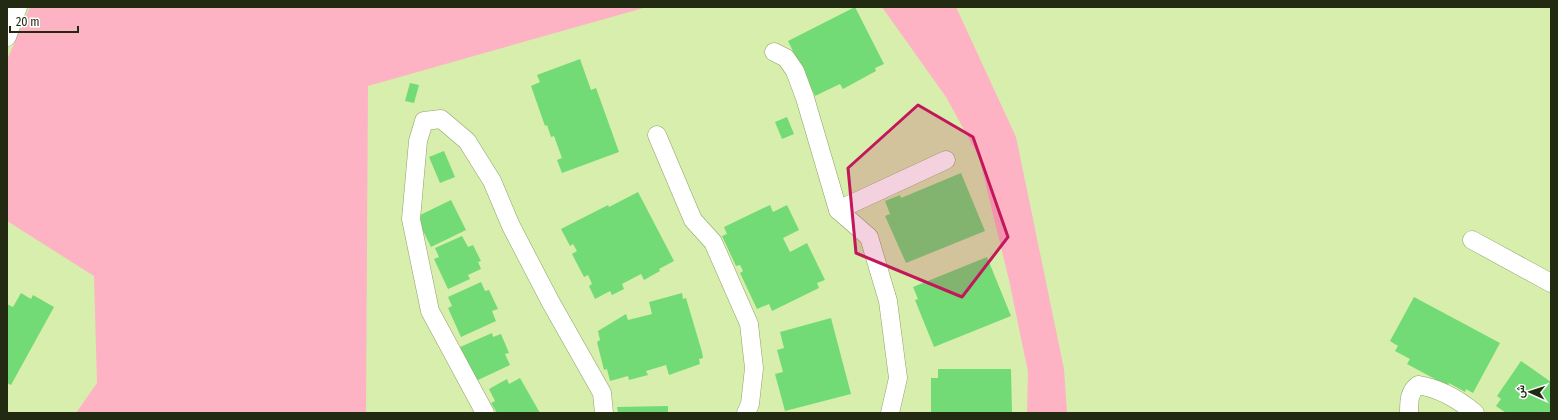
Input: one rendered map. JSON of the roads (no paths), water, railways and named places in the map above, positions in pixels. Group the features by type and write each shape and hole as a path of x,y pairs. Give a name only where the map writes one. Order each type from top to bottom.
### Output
{"street":[{"path":"7,37 18,7"},
{"path":"774,52 786,58 795,71 805,98 838,210 869,237 888,301 898,378 890,413"},
{"path":"485,413 430,311 411,219 418,141 424,122 441,119 467,141 492,181 511,226 550,301 602,394 604,413"},
{"path":"657,135 693,220 712,242 749,324 754,368 750,404 746,413"},
{"path":"838,210 946,160"},
{"path":"1472,240 1551,283"},
{"path":"1409,413 1409,401 1412,390 1418,385 1431,386 1463,404 1475,413"}]}
